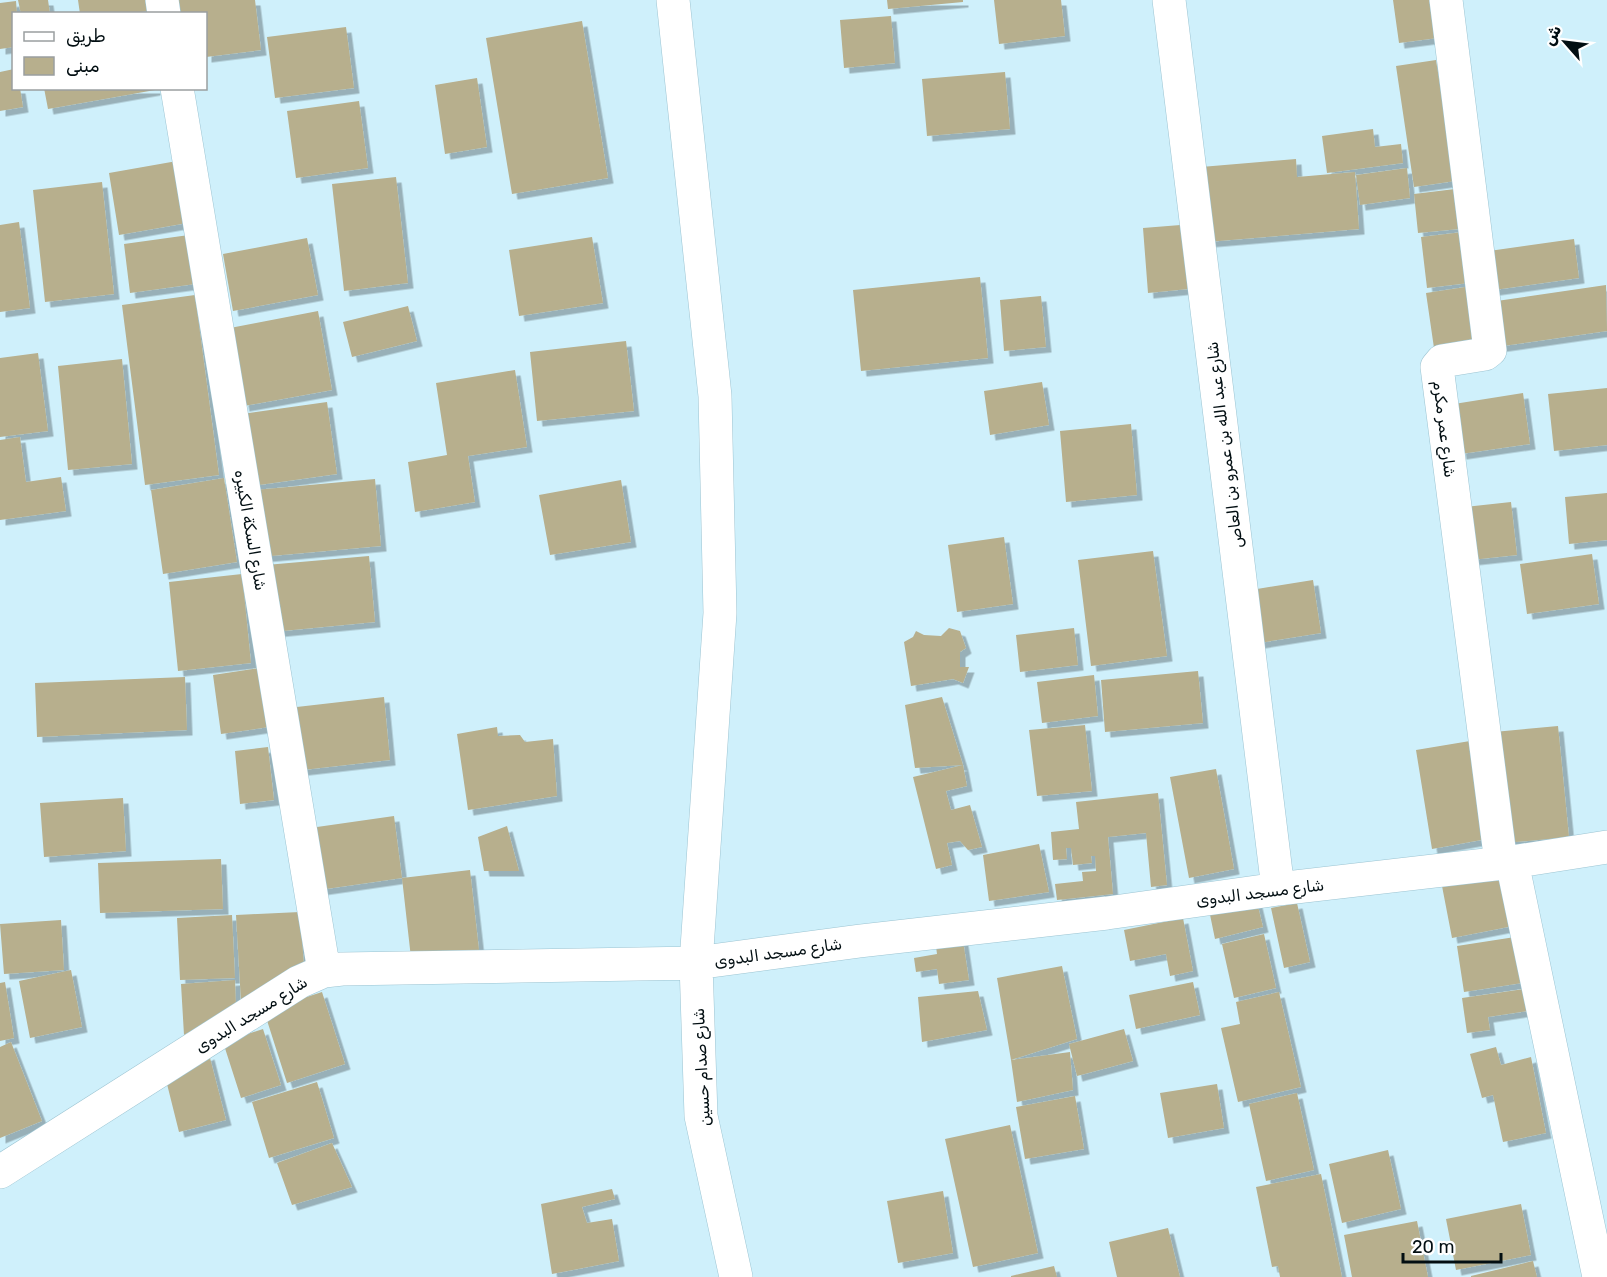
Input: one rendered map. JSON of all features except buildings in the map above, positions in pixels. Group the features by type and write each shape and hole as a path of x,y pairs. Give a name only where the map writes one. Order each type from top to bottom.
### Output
{"street":[{"name":"شارع صدام حسين","path":"673,0 715,408 720,613 696,963 701,1116 736,1277"},
{"name":"شارع عبد الله بن عمرو بن العاص","path":"1169,0 1278,889"},
{"name":"شارع عمر مكرم","path":"1446,0 1490,350 1485,354 1442,361 1437,367 1506,863"},
{"name":"شارع السكة الكبيره","path":"177,90 324,971"},
{"name":"شارع مسجد البدوى","path":"0,1172 300,982 324,971 696,963 860,941 1107,913 1278,889 1506,863 1607,847"},
{"path":"1506,863 1599,1277"}]}
